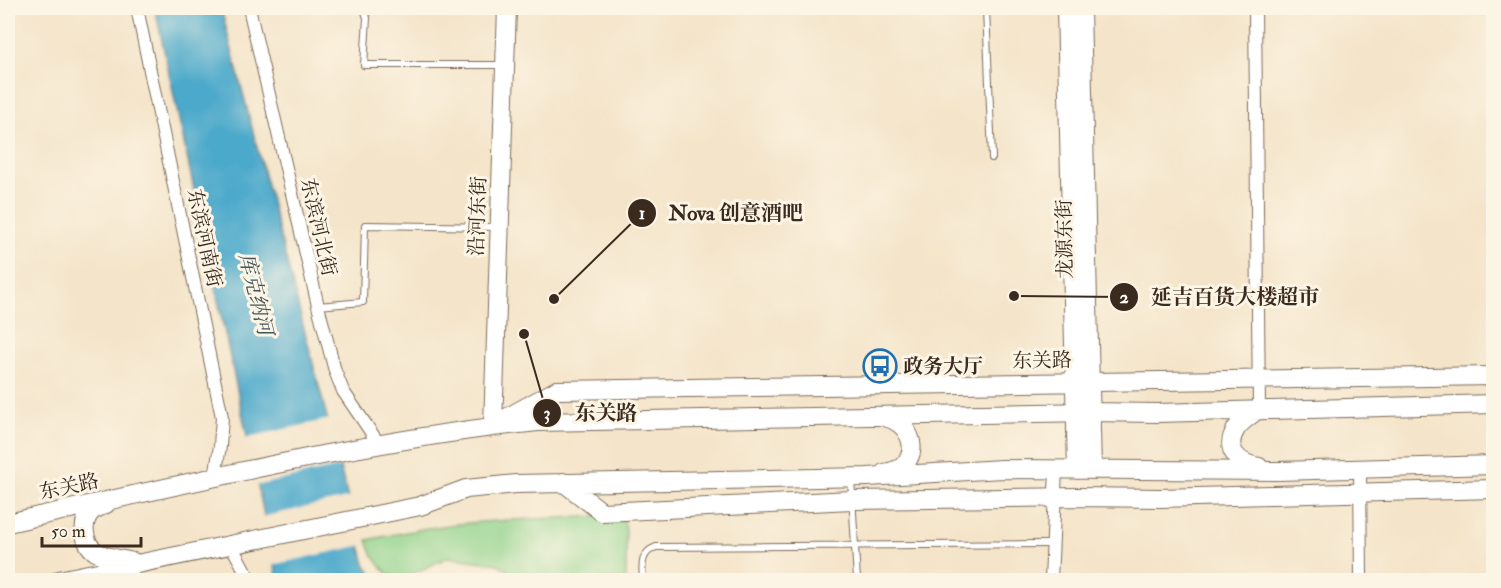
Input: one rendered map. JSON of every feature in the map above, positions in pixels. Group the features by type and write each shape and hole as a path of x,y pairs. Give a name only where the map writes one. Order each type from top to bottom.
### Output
{"main road":[{"name":"沿河东街","path":"493,426 507,8"},
{"name":"龙源东街","path":"1066,8 1084,470"},
{"name":"龙源东街","path":"1081,8 1082,382"},
{"name":"东关路","path":"493,426 557,390 1494,376"},
{"name":"东关路","path":"8,523 375,445 493,426 538,422 1083,412 1157,413 1494,404"},
{"path":"1259,409 1239,425 1232,438 1232,446 1238,458 1249,466 1278,471"},
{"path":"859,477 894,471 908,460 911,443 905,427 891,418 875,416"},
{"path":"59,580 420,506 466,489 516,484 859,477 1002,469 1278,471 1494,465"},
{"path":"563,482 602,512 852,500 1160,498 1494,489"},
{"path":"119,498 95,509 89,515 84,530 86,538 94,550 100,554 140,564"},
{"path":"8,511 50,514"}],"street":[{"name":"东滨河南街","path":"137,8 222,417 220,446 222,476"},
{"name":"东滨河北街","path":"249,8 334,371 343,391 375,445"},
{"path":"1256,8 1259,409"},
{"path":"1360,468 1361,580"},
{"path":"1051,580 1056,470"},
{"path":"231,545 250,580"}],"lane":[{"path":"364,8 367,18 363,65 505,65"},
{"path":"986,8 993,158"},
{"path":"318,306 363,302 365,225 499,227"},
{"path":"857,580 852,500 859,477"},
{"path":"643,580 642,561 651,549 656,547 1053,544"}],"green space":[{"path":"606,516 624,520 626,580 520,580 498,564 448,557 410,575 396,576 388,574 379,564 367,540 458,524"}],"water":[{"name":"库克纳河","path":"155,8 221,8 365,564 376,580 278,580"}],"pier":[{"path":"330,419 343,466 255,486 245,438"},
{"path":"351,497 363,545 272,565 262,517"}],"place":[{"name":"延吉百货大楼超市","path":"1014,296"},
{"name":"Nova 创意酒吧","path":"554,299"},
{"name":"东关路","path":"524,334"},
{"name":"政务大厅","path":"880,366"}]}
